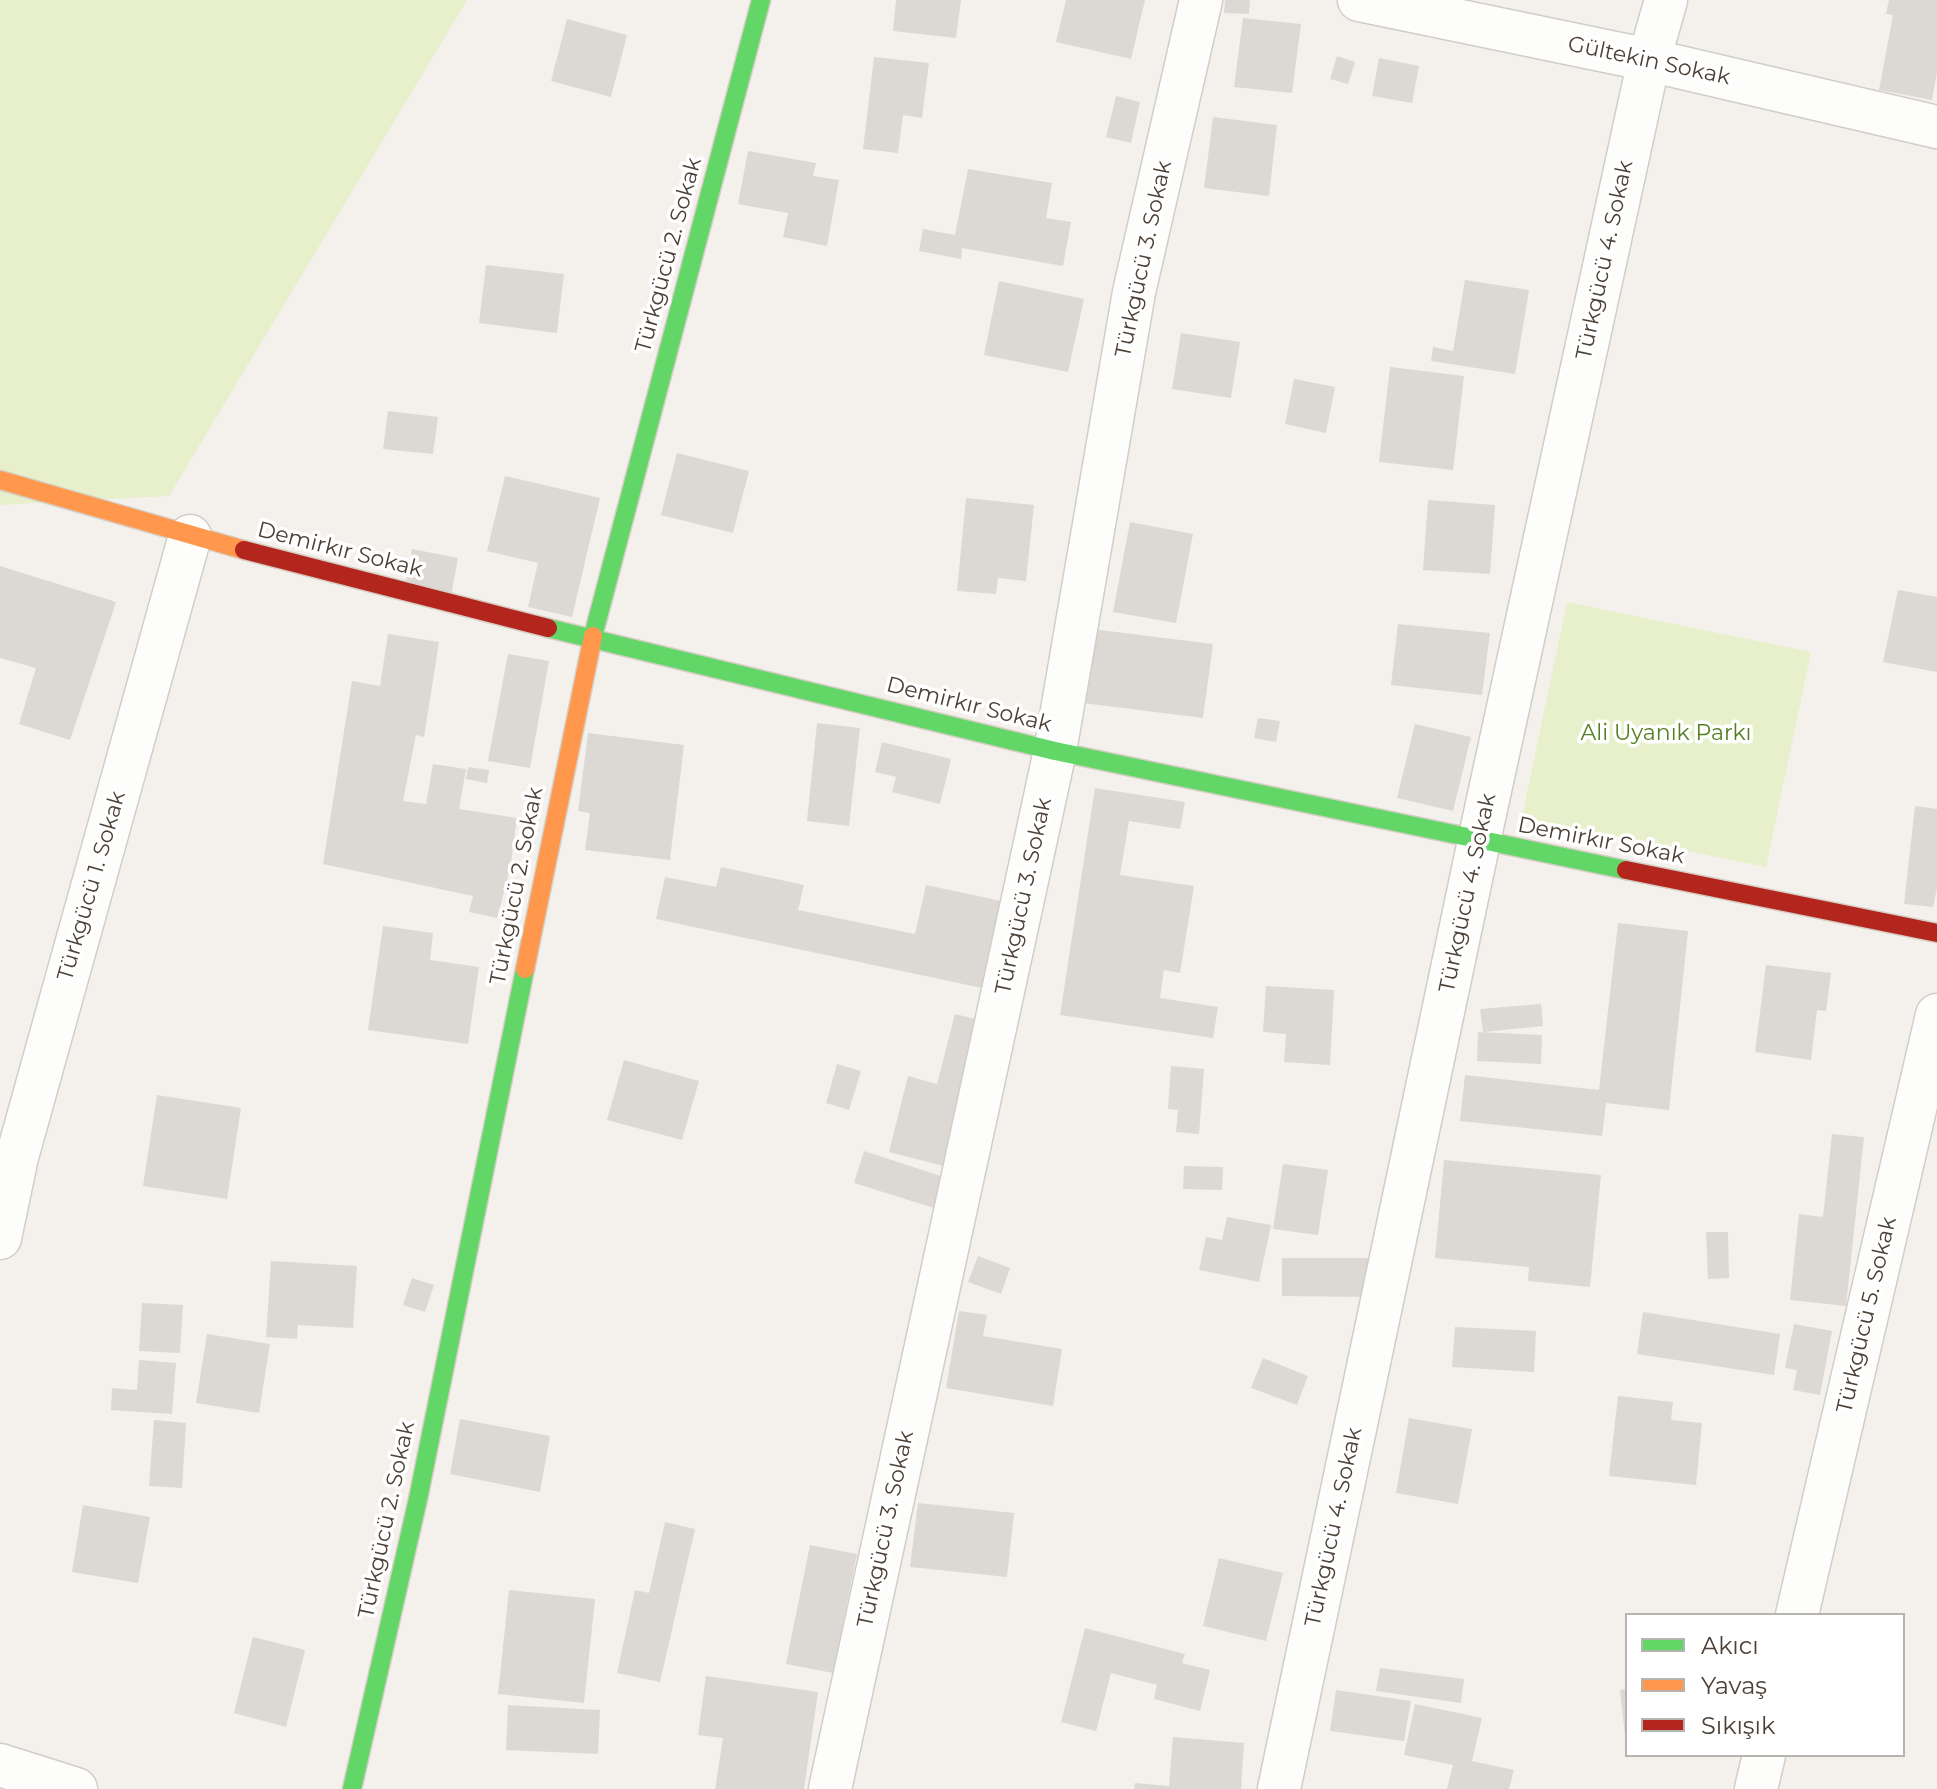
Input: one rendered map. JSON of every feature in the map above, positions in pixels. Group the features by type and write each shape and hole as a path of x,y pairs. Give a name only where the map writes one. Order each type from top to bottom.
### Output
{"street":[{"name":"Türkgücü 2. Sokak","path":"352,1789 418,1499 592,639 761,0"},
{"name":"Türkgücü 3. Sokak","path":"830,1789 1055,751 1134,292 1201,0"},
{"name":"Gültekin Sokak","path":"1359,0 1936,124"},
{"name":"Türkgücü 4. Sokak","path":"1279,1789 1479,841 1649,60 1666,0"},
{"name":"Demirkır Sokak","path":"0,480 190,536 592,639 1055,751 1479,841 1937,933"},
{"name":"Türkgücü 1. Sokak","path":"0,1238 17,1157 190,536"},
{"name":"Türkgücü 5. Sokak","path":"1797,1613 1937,1015"},
{"path":"1756,1789 1764,1757"},
{"path":"0,1765 76,1789"}],"green space":[{"path":"0,0 467,0 169,496 0,505"},
{"name":"Ali Uyanık Parkı","path":"1567,602 1811,652 1766,867 1522,817"}],"building":[{"path":"896,0 961,0 956,38 893,31"},
{"path":"1066,0 1145,0 1131,59 1056,42"},
{"path":"1225,0 1250,0 1249,14 1224,13"},
{"path":"1889,0 1937,0 1937,72 1932,100 1879,90 1893,15 1886,14"},
{"path":"1243,18 1301,24 1292,93 1234,87"},
{"path":"567,19 627,35 611,97 551,81"},
{"path":"1337,56 1355,62 1348,84 1330,79"},
{"path":"874,57 929,63 922,118 903,115 898,153 863,149"},
{"path":"1379,58 1419,66 1412,103 1372,96"},
{"path":"1116,96 1140,102 1131,143 1106,137"},
{"path":"1213,117 1277,125 1269,196 1204,188"},
{"path":"748,151 816,163 813,176 839,180 827,246 783,237 788,213 738,204"},
{"path":"968,169 1052,183 1046,218 1071,222 1063,266 962,248 961,259 919,251 923,229 955,235"},
{"path":"486,265 564,274 557,333 479,323"},
{"path":"1465,280 1529,290 1515,374 1431,361 1433,347 1453,351"},
{"path":"999,281 1084,299 1068,372 984,355"},
{"path":"1181,333 1240,342 1231,398 1172,389"},
{"path":"1390,367 1464,376 1453,470 1379,462"},
{"path":"1294,379 1335,387 1326,433 1285,424"},
{"path":"388,411 438,417 433,454 383,449"},
{"path":"677,453 749,471 733,533 661,515"},
{"path":"505,476 600,498 572,617 528,607 538,563 487,551"},
{"path":"966,498 1034,505 1026,581 998,578 996,594 957,591"},
{"path":"1428,500 1495,505 1490,574 1423,570"},
{"path":"1130,522 1193,534 1176,623 1113,612"},
{"path":"412,549 458,558 451,596 405,589"},
{"path":"0,566 116,602 70,740 19,724 36,668 0,658"},
{"path":"1898,590 1937,597 1937,672 1883,662"},
{"path":"1398,624 1490,633 1482,695 1391,685"},
{"path":"1092,629 1213,644 1203,718 1083,703"},
{"path":"388,634 439,642 424,737 416,735 403,801 426,804 433,764 466,769 459,809 517,818 510,870 497,918 469,912 473,896 323,864 352,681 380,686"},
{"path":"508,654 549,661 530,768 488,761"},
{"path":"1258,718 1280,721 1276,742 1254,738"},
{"path":"817,723 860,728 849,826 807,821"},
{"path":"1415,724 1471,737 1453,811 1397,798"},
{"path":"588,733 684,745 670,860 585,850 590,813 578,811"},
{"path":"882,742 951,759 940,804 892,792 896,777 875,772"},
{"path":"468,767 489,770 487,783 466,779"},
{"path":"1095,788 1185,802 1180,829 1129,821 1120,875 1194,886 1180,973 1164,970 1160,998 1218,1007 1213,1038 1060,1015"},
{"path":"1915,806 1937,809 1937,888 1933,907 1904,904"},
{"path":"721,867 804,885 798,910 915,934 926,885 1001,901 982,988 656,919 665,877 716,887"},
{"path":"1618,923 1688,931 1669,1110 1606,1103 1602,1136 1460,1121 1465,1075 1599,1090"},
{"path":"383,926 433,933 430,960 479,967 468,1044 368,1030"},
{"path":"1766,965 1831,973 1826,1011 1817,1010 1811,1060 1755,1052"},
{"path":"1266,986 1334,990 1330,1065 1284,1062 1286,1034 1263,1032"},
{"path":"1541,1004 1543,1026 1483,1032 1480,1009"},
{"path":"955,1014 992,1023 955,1169 889,1152 908,1076 937,1084"},
{"path":"1478,1032 1542,1035 1541,1064 1477,1061"},
{"path":"624,1060 699,1081 682,1140 607,1120"},
{"path":"837,1064 861,1071 849,1110 826,1103"},
{"path":"1171,1066 1204,1069 1199,1134 1176,1132 1178,1110 1168,1109"},
{"path":"157,1095 241,1108 227,1199 143,1186"},
{"path":"1832,1134 1864,1137 1846,1306 1790,1300 1799,1214 1823,1217"},
{"path":"864,1151 944,1177 934,1208 854,1183"},
{"path":"1444,1160 1601,1175 1590,1287 1528,1281 1529,1267 1435,1258"},
{"path":"1283,1164 1328,1170 1318,1235 1273,1229"},
{"path":"1184,1166 1223,1167 1222,1190 1183,1189"},
{"path":"1227,1217 1271,1225 1259,1282 1199,1270 1206,1237 1222,1240"},
{"path":"1706,1232 1728,1232 1729,1278 1708,1279"},
{"path":"978,1256 1010,1268 1001,1294 968,1282"},
{"path":"1282,1258 1369,1258 1368,1297 1282,1296"},
{"path":"271,1261 357,1266 353,1328 298,1325 297,1339 266,1337"},
{"path":"412,1278 434,1285 425,1312 403,1305"},
{"path":"142,1303 183,1305 180,1353 139,1351"},
{"path":"959,1311 987,1315 983,1336 1062,1349 1053,1406 946,1388"},
{"path":"1643,1312 1780,1334 1774,1375 1637,1354"},
{"path":"1794,1324 1832,1331 1820,1395 1793,1390 1797,1370 1785,1368"},
{"path":"1455,1327 1536,1331 1534,1372 1452,1367"},
{"path":"207,1334 270,1344 259,1413 196,1403"},
{"path":"1263,1358 1308,1376 1297,1405 1251,1388"},
{"path":"139,1360 176,1363 172,1414 111,1410 112,1388 137,1390"},
{"path":"1618,1396 1673,1402 1671,1420 1702,1423 1696,1485 1609,1476"},
{"path":"1409,1418 1472,1429 1458,1504 1396,1493"},
{"path":"460,1419 550,1436 540,1492 450,1474"},
{"path":"154,1420 186,1423 182,1488 149,1486"},
{"path":"918,1503 1014,1513 1007,1577 910,1567"},
{"path":"83,1505 150,1517 138,1583 72,1572"},
{"path":"665,1522 695,1529 660,1682 617,1673 635,1590 649,1593"},
{"path":"810,1545 857,1554 833,1673 786,1664"},
{"path":"1219,1558 1283,1573 1266,1641 1203,1626"},
{"path":"509,1590 595,1599 584,1703 498,1694"},
{"path":"1085,1628 1185,1654 1182,1663 1210,1670 1200,1711 1154,1699 1157,1685 1111,1673 1096,1731 1061,1722"},
{"path":"253,1637 305,1650 286,1727 234,1713"},
{"path":"1380,1668 1464,1679 1461,1703 1376,1691"},
{"path":"706,1676 818,1692 804,1789 715,1789 723,1738 698,1735"},
{"path":"1625,1689 1625,1736 1620,1690"},
{"path":"1336,1690 1411,1701 1404,1741 1330,1731"},
{"path":"1415,1704 1482,1718 1472,1761 1514,1770 1509,1789 1447,1789 1453,1765 1404,1755"},
{"path":"508,1705 600,1710 598,1754 506,1750"},
{"path":"1173,1737 1244,1743 1241,1789 1134,1789 1135,1783 1169,1786"}],"traffic: fast":[{"path":"593,636 761,0"},
{"path":"548,628 1055,751 1626,870"},
{"path":"352,1789 418,1499 525,969"}],"traffic: slow":[{"path":"0,480 244,550"},
{"path":"525,969 593,636"}],"traffic: jam":[{"path":"244,550 548,628"},
{"path":"1626,870 1937,933"}]}
